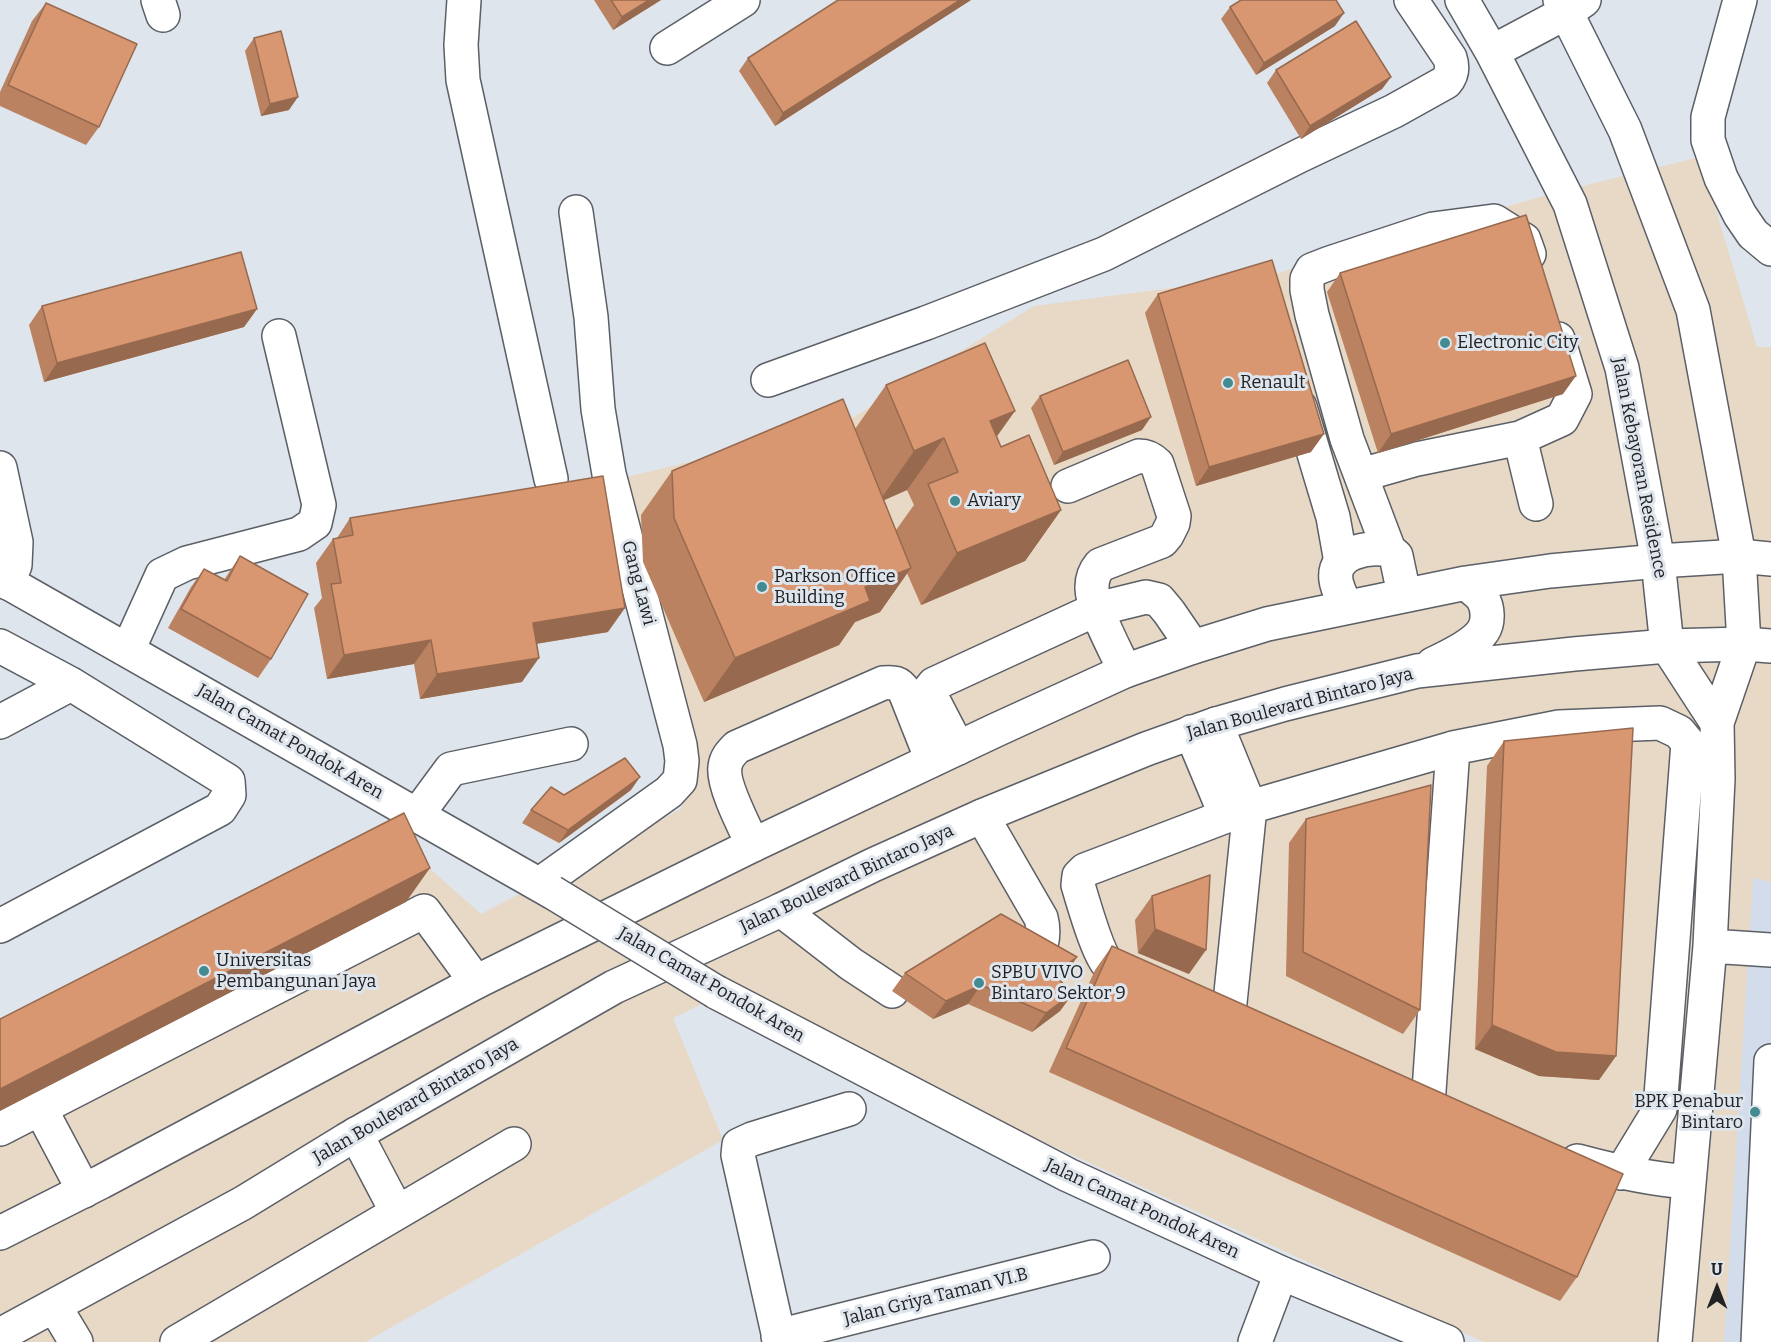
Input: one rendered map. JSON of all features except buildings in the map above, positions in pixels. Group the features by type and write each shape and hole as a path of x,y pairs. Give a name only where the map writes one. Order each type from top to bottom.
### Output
{"street":[{"path":"464,0 460,45 463,80 551,479"},
{"path":"667,48 743,0"},
{"path":"768,380 926,323 1104,254 1394,111 1446,82 1451,77 1450,58 1411,0"},
{"path":"1740,0 1708,117 1708,140 1721,178 1740,215 1753,234 1771,249"},
{"name":"Jalan Kebayoran Residence","path":"1466,1 1570,204 1622,368 1658,561 1667,646"},
{"path":"1492,51 1570,4 1625,130 1693,310 1758,645 1717,723 1718,779 1710,946 1675,1342"},
{"name":"Gang Lawi","path":"546,888 669,792 680,780 682,762 680,745 609,474 598,409 591,317 576,212"},
{"path":"1361,475 1418,459 1520,438 1562,419 1575,394 1543,295 1524,240 1494,221 1432,229 1312,270 1307,279 1312,315 1347,439 1389,550 1396,556 1404,594"},
{"path":"128,651 162,575 187,563 299,534 315,523 319,505 279,336"},
{"path":"1293,384 1333,517 1341,562"},
{"path":"1520,438 1536,504"},
{"path":"1068,486 1143,456 1157,464 1174,516 1170,529 1162,541 1100,565 1096,571 1092,594 1125,671"},
{"path":"0,468 16,542 15,566 4,580"},
{"path":"1346,607 1336,580 1336,570 1341,562 1346,556 1355,552 1372,549 1389,550"},
{"path":"0,1233 476,982 753,845 1125,671 1268,624 1404,594 1466,583 1550,571 1658,561 1739,556 1771,559"},
{"name":"Jalan Camat Pondok Aren","path":"4,580 546,888 716,992 1068,1175 1281,1273 1447,1342"},
{"path":"1418,671 1448,657 1484,630 1488,613 1482,598 1466,583"},
{"path":"945,754 931,696 930,689 934,684 1097,609 1146,597 1158,600 1193,647"},
{"name":"Jalan Boulevard Bintaro Jaya","path":"0,1335 49,1321 160,1247 243,1203 351,1137 614,987 982,816 1203,728 1285,704 1418,671 1667,646 1758,645"},
{"path":"0,646 71,684 228,781 229,795 220,809 0,926"},
{"path":"1667,646 1717,723"},
{"path":"753,845 726,782 724,770 727,759 737,747 883,683 893,682 901,685 945,754"},
{"path":"0,722 71,684"},
{"path":"1167,994 1108,964 1101,953 1078,885 1079,876 1085,870 1238,812 1453,748 1559,727 1660,723 1679,732 1688,743 1660,1109 1621,1173"},
{"path":"1203,728 1238,812 1228,1022"},
{"path":"417,815 451,769 571,744"},
{"path":"1428,1105 1453,748"},
{"path":"982,816 1041,918 1043,925 1041,948 1036,958"},
{"path":"781,910 851,964 892,991"},
{"path":"0,1129 424,911 476,982"},
{"path":"1710,946 1771,950"},
{"path":"1197,1008 1259,1035"},
{"path":"1758,1342 1771,1061"},
{"path":"1397,1092 1459,1119"},
{"path":"49,1103 92,1186"},
{"path":"779,1339 738,1155 739,1145 752,1138 849,1109"},
{"path":"351,1137 392,1215"},
{"path":"177,1342 514,1144"},
{"path":"1551,1154 1621,1173 1688,1182"},
{"name":"Jalan Griya Taman VI.B","path":"779,1339 1093,1257"},
{"path":"1255,1342 1281,1273"},
{"path":"49,1321 76,1342"}],"shaded area":[{"path":"1700,157 1757,347 1771,347 1771,1342 1484,1342 720,995 673,1018 723,1140 365,1342 0,1342 0,1038 394,837 481,914 681,809 695,762 606,482 839,426 1034,306 1271,275 1550,194"},
{"name":"BPK Penabur Bintaro","path":"1753,878 1771,882 1771,1342 1724,1342"}],"place":[{"name":"Electronic City","path":"1445,343"},
{"name":"Renault","path":"1228,383"},
{"name":"Aviary","path":"955,501"},
{"name":"Parkson Office Building","path":"762,587"},
{"name":"Universitas Pembangunan Jaya","path":"204,971"},
{"name":"SPBU VIVO Bintaro Sektor 9","path":"979,983"},
{"name":"BPK Penabur Bintaro","path":"1755,1112"}]}
